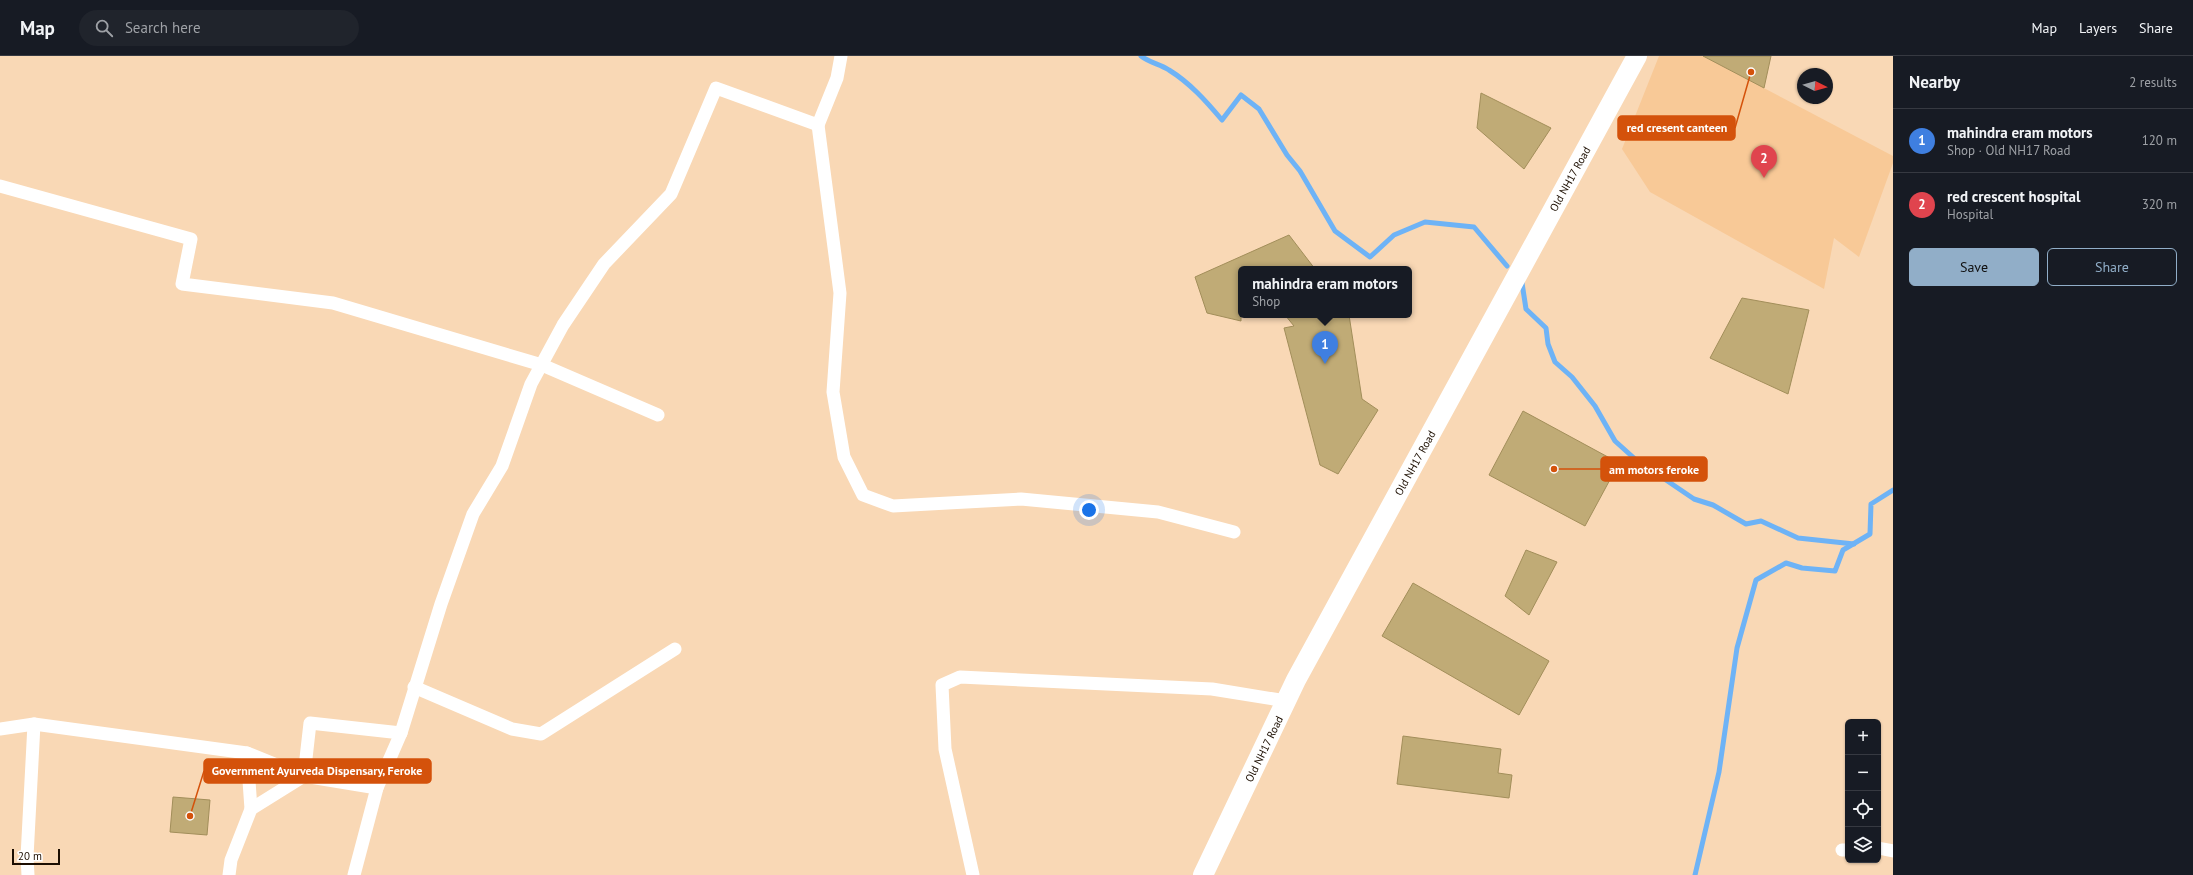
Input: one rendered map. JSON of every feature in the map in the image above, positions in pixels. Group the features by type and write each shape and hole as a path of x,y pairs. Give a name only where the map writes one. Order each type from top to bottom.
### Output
{"main road":[{"name":"Old NH17 Road","path":"1203,875 1286,701 1637,56"}],"street":[{"path":"841,56 837,78 818,125 840,293 833,392 844,457 863,495 893,506 1021,499 1150,512 1234,532"},
{"path":"354,875 377,788 401,733 414,687 473,514 502,466 531,384 563,325 604,264 671,194 716,88 818,125"},
{"path":"0,186 191,239 182,284 333,303 542,365 658,415"},
{"path":"414,687 512,729 541,734 675,649"},
{"path":"973,875 945,748 942,685 960,677 1212,689 1286,701"},
{"path":"304,776 310,723 401,733"},
{"path":"0,729 34,724 247,753 304,776 377,788"},
{"path":"28,875 27,857 34,724"},
{"path":"229,875 231,860 251,809 247,753"},
{"path":"251,809 304,776"},
{"path":"1881,849 1893,851"}],"shaded area":[{"path":"1659,56 1703,56 1893,156 1893,163 1859,257 1834,238 1824,289 1650,192 1622,149"}],"building":[{"path":"1703,56 1771,56 1764,88"},
{"path":"1481,93 1551,128 1524,169 1477,128"},
{"path":"1289,235 1313,266 1238,266 1238,318 1241,318 1241,321 1207,313 1195,277"},
{"path":"1742,298 1809,310 1788,394 1710,358"},
{"path":"1287,318 1349,318 1362,399 1378,410 1338,474 1320,465 1284,328 1294,326"},
{"path":"1523,411 1619,463 1585,526 1489,475"},
{"path":"1526,550 1557,562 1529,615 1505,596"},
{"path":"1413,583 1549,661 1519,715 1382,636"},
{"path":"1403,736 1501,749 1498,773 1512,775 1509,798 1397,784"},
{"path":"173,797 210,800 207,835 170,832"}],"waterway":[{"path":"1141,56 1177,75 1204,99 1222,120 1241,95 1259,109 1287,155 1300,171 1335,231 1370,257 1394,235 1425,222 1474,227 1507,266"},
{"path":"1522,283 1526,309 1546,328 1548,344 1555,362 1572,377 1595,406 1615,441 1635,459 1694,499 1713,505 1746,524 1761,521 1798,538 1854,544"},
{"path":"1695,875 1719,772 1737,648 1756,580 1786,563 1802,568 1835,571 1843,550 1870,534 1871,504 1893,490"}],"place":[{"name":"red cresent canteen","path":"1751,72"},
{"name":"red crescent hospital","path":"1764,178"},
{"name":"mahindra eram motors","path":"1325,364"},
{"name":"am motors feroke","path":"1554,469"},
{"name":"Government Ayurveda Dispensary, Feroke","path":"190,816"}]}
